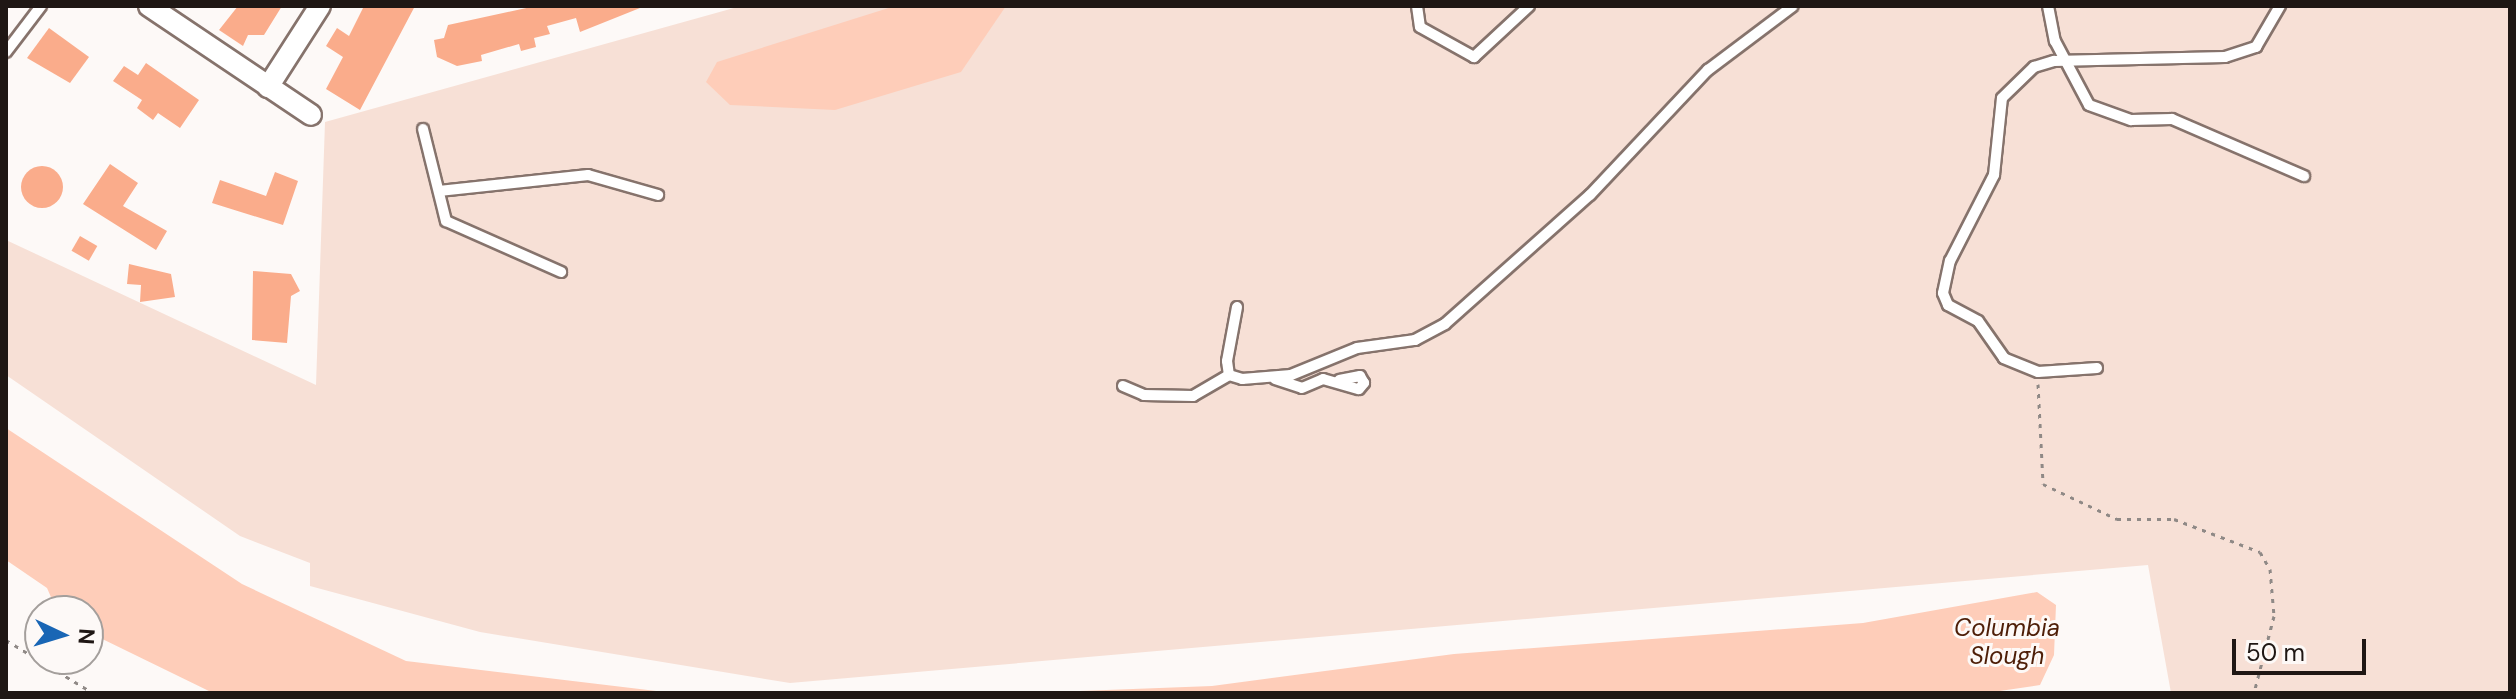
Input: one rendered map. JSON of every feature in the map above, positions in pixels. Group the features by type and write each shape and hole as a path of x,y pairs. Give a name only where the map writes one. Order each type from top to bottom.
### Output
{"street":[{"path":"149,6 311,115"},
{"path":"268,87 320,6"}],"lane":[{"path":"6,52 41,6"},
{"path":"1417,6 1420,27 1474,57 1529,6"},
{"path":"1273,378 1357,348 1415,340 1445,324 1590,195 1708,70 1793,6"},
{"path":"2048,6 2067,60 2089,105 2131,120 2172,119 2304,176"},
{"path":"2097,368 2038,372 2004,358 1978,321 1948,305 1944,279 1994,175 2002,98 2034,67 2067,60 2225,57 2267,39 2280,6"},
{"path":"423,129 446,221 458,230 561,272"},
{"path":"439,191 588,175 658,195"},
{"path":"1229,375 1237,307"},
{"path":"1123,386 1144,395 1193,396 1229,375 1273,378 1302,388 1339,380"}],"path":[{"path":"2038,372 2043,484 2117,519 2174,519 2260,552 2270,569 2274,616 2254,693"},
{"path":"6,640 93,693"}],"shaded area":[{"path":"741,6 2510,6 2510,693 2171,693 2148,565 790,683 480,632 310,586 310,563 240,536 6,375 6,240 316,385 325,122"}],"water":[{"path":"895,6 1006,6 961,72 835,110 730,105 706,82 717,62"},
{"path":"6,428 242,584 406,661 673,693 213,693 104,640 104,595 50,595 47,588 6,560"},
{"name":"Columbia Slough","path":"2037,592 2056,605 2054,655 2040,685 1986,693 1027,693 1212,686 1454,654 1863,623"}],"building":[{"path":"238,6 282,6 264,35 248,35 243,46 219,30"},
{"path":"364,6 415,6 360,110 326,89 343,57 326,46 337,28 349,36"},
{"path":"645,6 580,32 576,18 547,26 550,34 534,38 536,47 521,51 519,44 481,55 482,61 457,66 437,57 434,40 444,38 448,25 531,7"},
{"path":"49,28 89,57 70,83 27,58"},
{"path":"146,63 199,100 180,128 158,113 153,120 137,108 142,100 113,81 124,66 138,75"},
{"path":"110,164 138,183 123,206 167,231 156,250 83,204"},
{"path":"42,166 57,172 63,187 57,202 42,208 27,202 21,187 27,172"},
{"path":"275,172 298,181 283,225 212,203 220,180 266,196"},
{"path":"80,236 97,246 89,261 72,251"},
{"path":"129,264 171,274 175,297 140,302 141,285 127,284"},
{"path":"253,271 291,274 300,291 291,296 287,343 252,340"}]}
